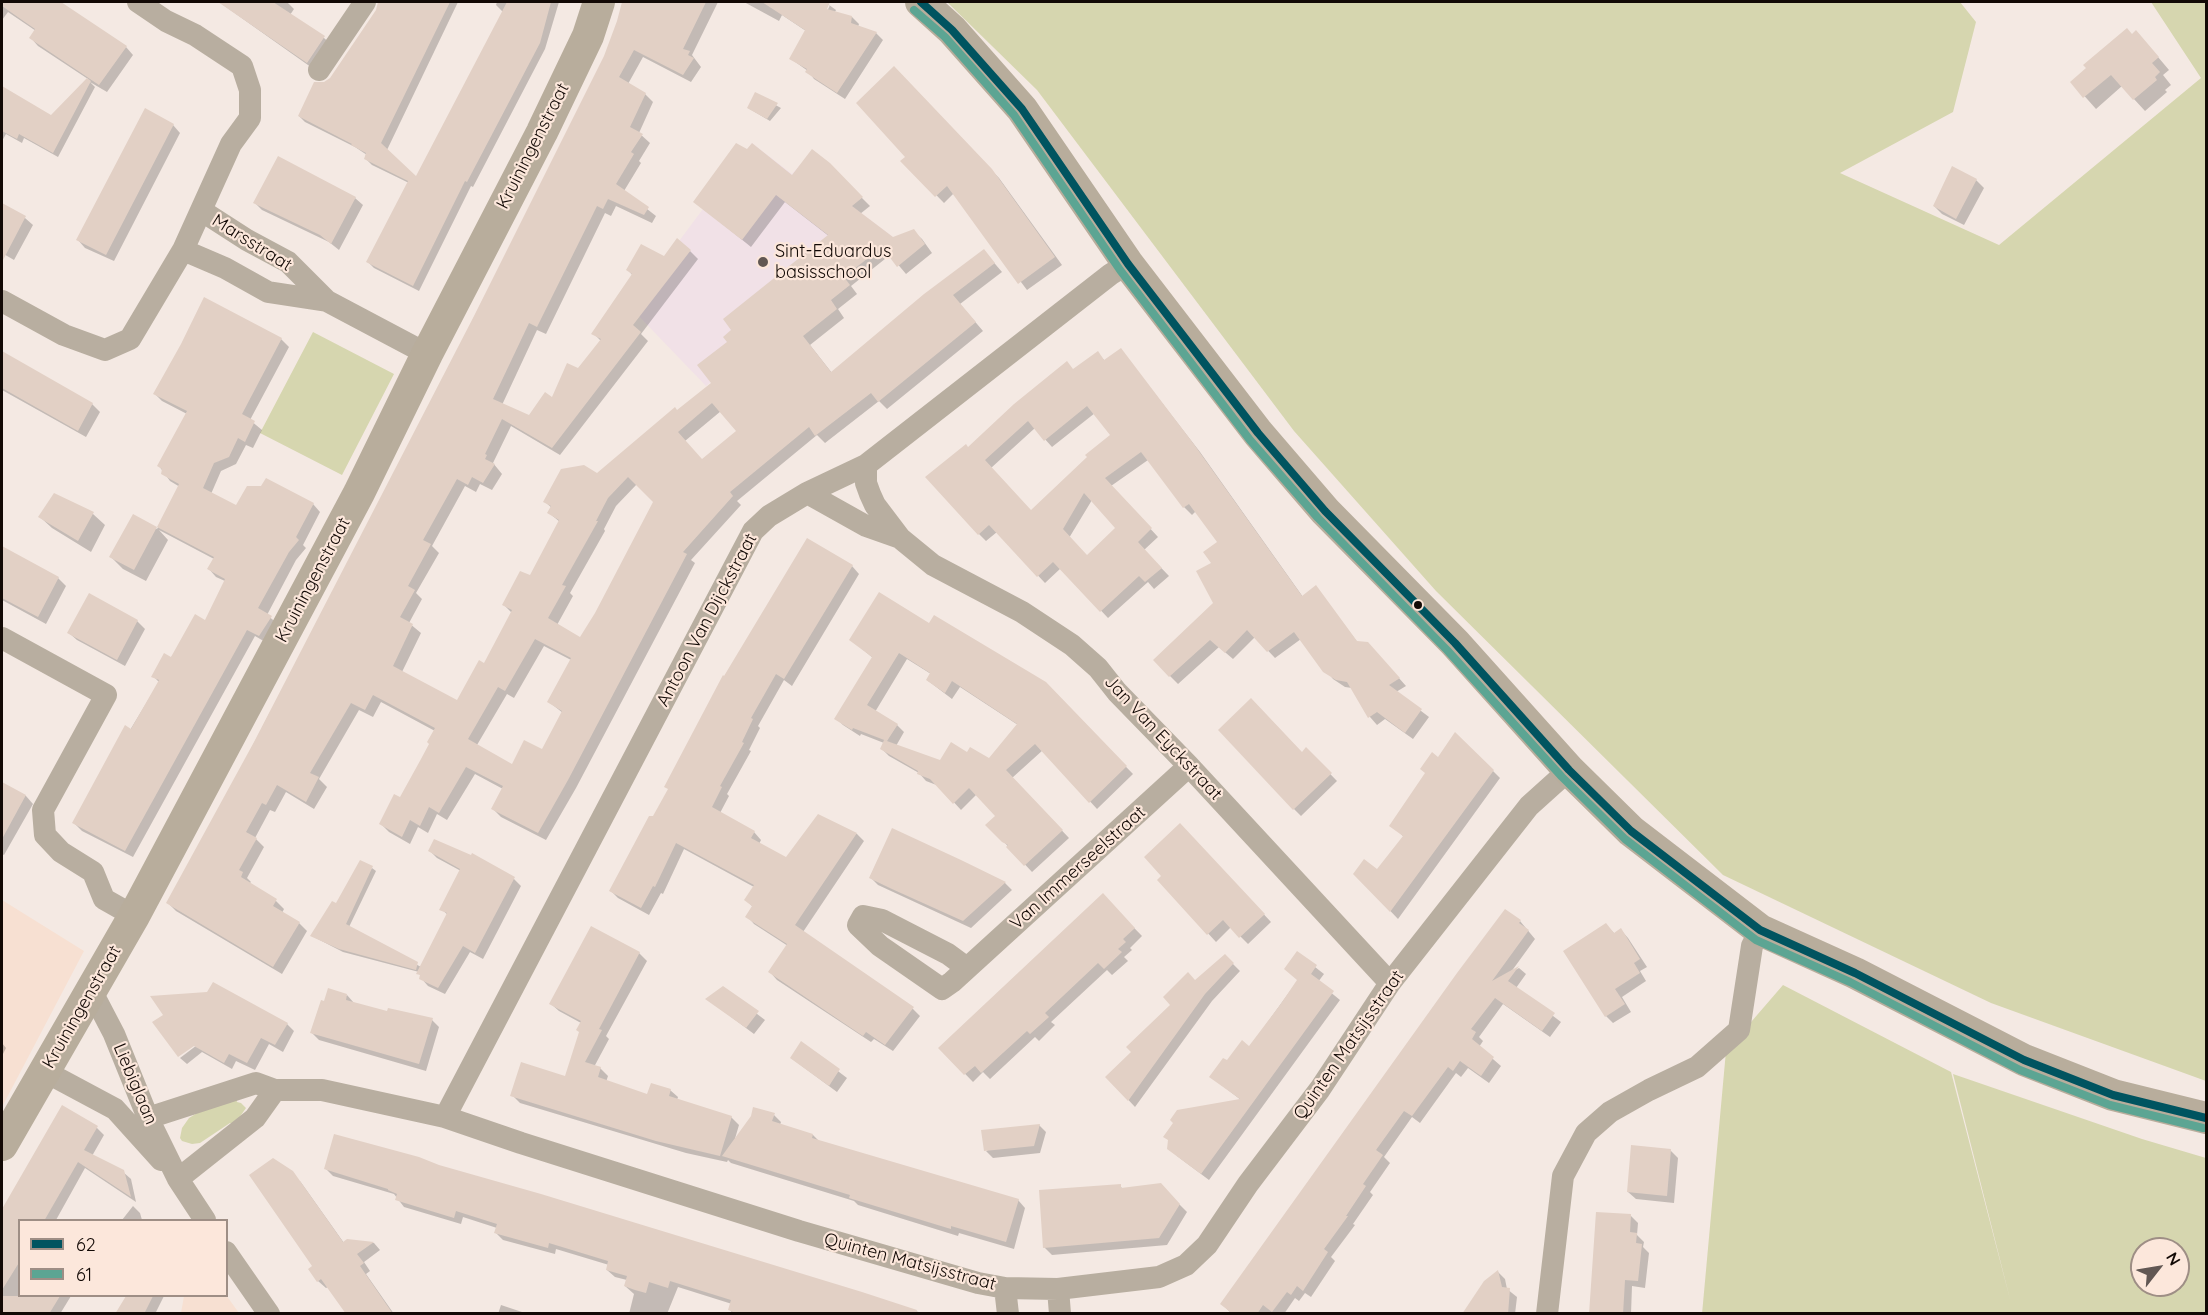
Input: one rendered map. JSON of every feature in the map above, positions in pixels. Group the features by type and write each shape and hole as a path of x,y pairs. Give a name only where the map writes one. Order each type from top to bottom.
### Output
{"street":[{"name":"Marsstraat","path":"2,301 64,335 105,350 130,339 183,250 231,144 250,118 250,90 242,66 138,2"},
{"path":"320,70 365,2"},
{"name":"Kruiningenstraat","path":"2,1145 135,916 353,503 542,132 588,36 599,2"},
{"path":"921,2 952,30 1022,109 1128,264 1258,434 1317,503 1455,644 1569,770 1631,831 1760,930 1855,973 2024,1060 2113,1095 2206,1118"},
{"name":"Marsstraat","path":"202,211 247,240 288,262 327,301 427,354"},
{"name":"Marsstraat","path":"183,250 225,267 268,292 327,301"},
{"name":"Antoon Van Dijckstraat","path":"445,1117 753,531 769,516 807,493 866,465 1111,274 1128,264"},
{"name":"Jan Van Eyckstraat","path":"866,465 866,483 875,505 900,538 933,565 1022,612 1072,645 1098,668 1390,983"},
{"name":"Jan Van Eyckstraat","path":"807,493 866,526 900,538"},
{"path":"2,638 106,694 43,810 45,835 61,852 93,872 104,899 135,916"},
{"name":"Van Immerseelstraat","path":"967,969 1189,766"},
{"name":"Quinten Matsijsstraat","path":"148,1118 256,1083 275,1090 322,1090 445,1117 532,1147 799,1231 978,1283 1005,1288 1058,1289 1159,1277 1186,1265 1207,1245 1248,1184 1320,1089 1390,983 1529,806 1569,770"},
{"path":"1547,1314 1563,1176 1586,1133 1610,1112 1697,1067 1739,1030 1752,946 1760,930"},
{"name":"Liebiglaan","path":"91,990 114,1034 148,1118 178,1179 204,1219"},
{"name":"Liebiglaan","path":"44,1071 115,1109 178,1179"},
{"path":"178,1179 255,1118 275,1090"},
{"path":"228,1255 268,1314"},
{"path":"1005,1288 1008,1314"},
{"path":"1058,1289 1060,1314"}],"shaded area":[{"name":"Sint-Eduardus basisschool","path":"752,143 792,174 799,166 893,237 706,386 630,307"},
{"path":"2,900 84,951 2,1107"},
{"path":"184,1297 227,1297 239,1313 181,1313"}],"green space":[{"path":"947,2 1960,2 1976,22 1953,112 1840,173 1999,245 2201,78 2151,2 2206,2 2206,1081 1991,1003 1723,875 1436,591 1294,431 1037,90"},
{"path":"313,332 394,374 342,475 260,433"},
{"path":"1783,985 1951,1072 2011,1303 1953,1074 2142,1139 2206,1158 2206,1313 1702,1314 1726,1051"},
{"path":"236,1097 237,1102 246,1108 234,1125 230,1123 200,1143 192,1144 182,1141 180,1138 182,1128 189,1118 202,1110"}],"building":[{"path":"2,2 61,2 127,46 99,85 29,38 35,29 2,6"},
{"path":"218,2 273,2 325,36 307,63"},
{"path":"378,2 450,2 381,143 416,176 507,2 551,2 540,43 467,182 465,181 413,286 366,262 408,181 364,159 366,153 298,116 314,82 324,82 330,78 376,10"},
{"path":"622,2 706,2 683,49 690,51 688,55 694,58 683,75 634,50 619,77 646,93 630,127 643,134 631,152 634,154 616,184 649,207 644,215 608,199 603,209 597,206 537,327 529,323 493,399 529,415 545,392 552,397 567,363 578,368 601,339 591,334 632,274 626,270 641,244 664,256 677,238 691,250 633,325 641,332 552,448 502,419 485,454 487,455 485,459 495,464 483,483 472,477 468,485 457,479 423,540 431,544 408,586 415,590 400,617 413,624 393,666 457,700 479,660 484,663 512,610 502,605 520,571 530,575 559,520 547,513 551,506 543,502 561,469 584,465 597,473 675,407 677,410 711,383 697,365 727,342 723,337 731,330 723,319 828,235 776,195 742,240 693,202 736,143 747,149 752,143 792,175 812,149 830,163 863,197 852,206 893,237 914,229 925,244 897,267 882,247 844,277 850,285 831,300 837,309 803,336 831,372 924,294 984,249 995,263 953,295 976,322 878,402 871,393 815,436 809,427 730,492 733,496 683,552 687,554 538,833 491,809 503,786 466,767 439,813 429,807 420,826 410,820 402,837 379,824 394,794 400,797 429,744 427,742 435,728 373,695 365,710 351,703 310,773 319,777 306,802 277,785 266,805 262,803 246,832 257,838 239,870 243,872 241,877 277,899 273,906 300,922 273,967 166,903 254,742 474,316 604,56","holes":["712,403 736,431 702,459 678,432","628,477 653,502 580,637 548,618 566,586 562,585 598,521 596,521 608,498","535,639 571,658 547,702 562,711 542,749 524,740 512,764 468,739 498,687 505,691"]},
{"path":"762,2 830,2 827,9 852,16 851,23 877,32 837,93 805,72 807,69 789,59 805,30"},
{"path":"2127,28 2132,34 2136,30 2159,57 2152,63 2160,72 2155,77 2157,80 2133,100 2111,75 2083,98 2070,82 2086,68 2083,65"},
{"path":"894,66 992,169 1055,257 1018,284 947,186 935,197 900,161 905,157 856,103"},
{"path":"87,78 91,81 53,153 19,134 17,139 2,131 2,86 51,115"},
{"path":"755,92 778,103 767,119 747,108"},
{"path":"145,108 174,124 106,255 76,240"},
{"path":"278,156 356,197 331,244 320,235 253,203"},
{"path":"1952,166 1977,179 1956,219 1933,206"},
{"path":"2,203 26,216 2,262"},
{"path":"204,297 282,338 242,414 255,421 245,442 238,438 229,457 214,463 203,488 236,505 247,486 261,486 266,478 314,503 296,537 299,540 289,552 258,608 272,616 259,636 247,630 125,851 72,823 125,725 131,729 159,680 151,677 164,653 171,657 195,614 205,620 225,579 207,569 214,557 157,527 179,484 161,474 162,469 157,466 187,411 153,394"},
{"path":"1121,348 1193,443 1302,596 1316,585 1357,641 1368,642 1400,678 1389,685 1422,709 1405,733 1377,712 1368,718 1347,682 1336,680 1323,672 1294,632 1267,652 1247,630 1225,653 1210,640 1169,677 1153,660 1213,603 1196,571 1211,563 1203,552 1217,542 1189,504 1183,508 1141,452 1105,478 1152,528 1138,542 1162,568 1145,582 1139,576 1100,612 1053,562 1037,577 989,525 978,535 925,477 966,444 968,447 1014,404 1067,361 1073,369 1098,351 1104,360","holes":["1087,406 1110,435 1085,455 1087,457 1031,510 985,460 1028,421 1044,441","1084,493 1115,528 1087,555 1063,529"]},
{"path":"2,351 93,403 78,431 2,388"},
{"path":"54,493 94,512 78,541 38,517"},
{"path":"133,514 157,527 134,570 109,557"},
{"path":"807,538 853,565 784,679 776,674 751,718 753,719 742,742 744,743 720,786 722,787 712,807 755,831 751,838 786,857 818,814 857,833 795,925 914,1007 885,1045 866,1032 863,1036 768,972 787,944 745,917 752,906 744,900 754,885 676,843 655,887 653,886 641,908 609,891 649,816 653,816 668,789 664,787 723,675"},
{"path":"2,546 59,577 38,617 2,598"},
{"path":"879,592 929,623 934,615 1046,682 1127,766 1089,803 1035,744 1006,770 1063,830 1024,866 1006,847 1008,845 985,825 995,816 969,788 953,804 930,779 917,774 918,771 880,749 884,740 940,760 951,742 967,752 970,747 989,758 1017,724 952,681 945,693 926,680 930,673 899,653 867,705 898,724 887,741 853,728 852,730 834,719 872,657 849,640"},
{"path":"89,593 138,620 117,660 67,633"},
{"path":"1251,698 1302,752 1306,747 1332,773 1293,810 1218,730"},
{"path":"1455,732 1494,770 1390,912 1353,874 1364,859 1377,869 1403,836 1389,826 1425,773 1420,769 1432,752 1438,757"},
{"path":"2,782 26,795 2,839"},
{"path":"1180,823 1265,914 1239,938 1223,920 1207,935 1157,880 1161,876 1144,857"},
{"path":"892,828 1006,882 963,921 892,889 869,878"},
{"path":"434,839 471,855 472,853 515,877 475,953 463,946 438,988 419,979 420,975 416,974 447,913 439,910 460,869 428,851"},
{"path":"360,860 373,866 346,924 418,962 416,970 339,949 310,936 332,901 336,903"},
{"path":"1103,893 1135,928 1123,939 1126,942 1118,949 1122,952 1104,969 1098,963 1045,1013 1049,1017 1030,1034 1027,1031 981,1073 975,1066 964,1075 938,1048"},
{"path":"1505,909 1521,920 1519,923 1529,930 1492,981 1519,966 1508,981 1555,1013 1542,1031 1495,998 1471,1029 1476,1032 1472,1039 1494,1057 1481,1076 1460,1061 1453,1071 1448,1067 1412,1116 1404,1111 1376,1150 1383,1155 1363,1184 1366,1186 1346,1216 1348,1216 1324,1249 1328,1252 1303,1291 1297,1286 1291,1295 1287,1292 1272,1312 1263,1305 1257,1314 1233,1314 1220,1304"},
{"path":"1606,923 1614,933 1621,928 1640,959 1634,963 1640,973 1615,989 1625,1004 1605,1017 1563,951"},
{"path":"591,926 640,952 599,1029 602,1030 585,1062 601,1067 598,1077 647,1094 651,1083 671,1089 669,1096 732,1116 720,1156 656,1141 510,1096 521,1062 565,1076 579,1032 576,1030 581,1021 549,1004"},
{"path":"1297,951 1317,965 1311,974 1334,991 1201,1174 1167,1149 1168,1140 1163,1137 1173,1123 1170,1120 1177,1110 1240,1099 1209,1077 1223,1058 1227,1060 1242,1040 1249,1046 1280,1005 1297,980 1284,969"},
{"path":"1225,954 1234,963 1205,994 1128,1101 1105,1077 1131,1052 1126,1047 1170,1005 1163,997 1188,972 1195,980"},
{"path":"213,982 288,1023 275,1045 261,1038 247,1063 229,1054 224,1063 194,1046 178,1057 152,1022 163,1015 150,996 207,992"},
{"path":"723,986 759,1011 746,1028 705,999"},
{"path":"328,988 347,994 346,1000 387,1011 388,1008 433,1018 419,1064 310,1033 321,1000 324,1001"},
{"path":"801,1041 840,1069 829,1086 790,1058"},
{"path":"62,1105 98,1126 84,1150 124,1170 131,1197 78,1162 45,1219 18,1219 18,1264 2,1290 2,1209"},
{"path":"753,1107 775,1113 772,1121 813,1134 812,1138 1019,1199 1006,1242 951,1226 951,1229 722,1156 751,1116"},
{"path":"1040,1124 1034,1146 984,1151 981,1130"},
{"path":"334,1134 419,1157 439,1165 862,1292 917,1310 916,1314 738,1314 728,1310 731,1300 670,1281 668,1288 649,1282 646,1293 635,1290 624,1286 627,1276 606,1270 608,1261 549,1243 548,1248 494,1233 497,1224 456,1211 454,1218 395,1200 397,1194 388,1189 324,1169"},
{"path":"1631,1145 1671,1149 1667,1196 1627,1192"},
{"path":"273,1158 293,1171 343,1242 347,1239 374,1242 357,1254 364,1263 360,1266 393,1314 346,1314 321,1279 317,1282 308,1269 312,1266 249,1175"},
{"path":"1161,1183 1180,1204 1159,1238 1043,1248 1039,1190 1121,1184 1121,1188"},
{"path":"1596,1212 1631,1214 1630,1232 1637,1233 1636,1243 1642,1244 1638,1281 1625,1280 1623,1314 1589,1314"},
{"path":"1498,1270 1502,1287 1510,1288 1508,1314 1462,1314 1484,1281"},
{"path":"2,1296 59,1297 49,1314 2,1314"},
{"path":"125,1297 152,1297 144,1314 115,1314"}],"transit line":[{"name":"62","path":"921,2 952,30 1022,109 1128,264 1258,433 1325,511 1455,643 1569,770 1631,831 1760,930 1855,973 2024,1060 2113,1095 2206,1118"},
{"name":"61","path":"914,10 945,37 1014,115 1120,270 1250,440 1318,518 1447,650 1562,777 1625,839 1756,940 1850,982 2020,1070 2110,1105 2203,1128"}],"place":[{"name":"Sint-Eduardus basisschool","path":"763,262"}]}
